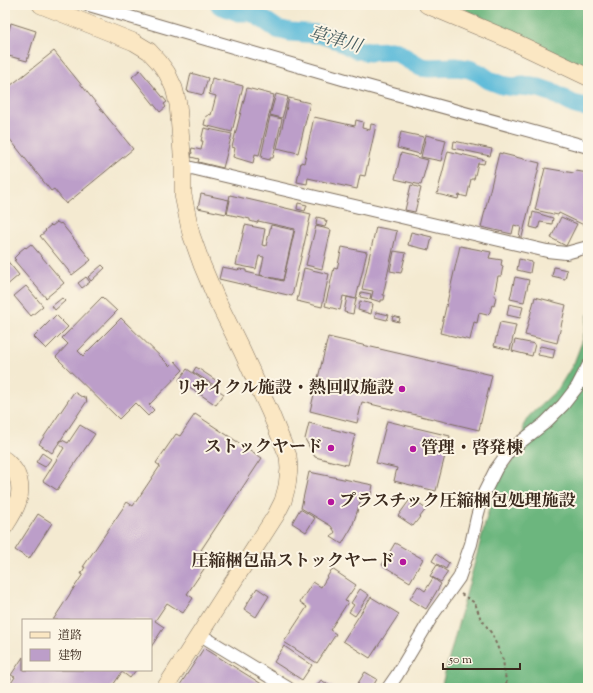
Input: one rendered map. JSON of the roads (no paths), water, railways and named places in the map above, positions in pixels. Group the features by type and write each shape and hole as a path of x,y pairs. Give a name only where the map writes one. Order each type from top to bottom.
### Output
{"street":[{"path":"41,5 134,42 148,51 159,62 167,74 174,88 178,104 183,166 183,195 191,234 216,298 270,412 288,456 289,469 287,486 283,501 276,515 165,688"},
{"path":"90,5 364,85 588,148"},
{"path":"427,5 508,39 588,77"},
{"path":"183,166 547,251 566,253 588,247"},
{"path":"388,688 434,613 459,578 471,544 483,495 496,469 509,452 545,423 563,405 577,387 588,366"},
{"path":"5,460 17,475 20,486 19,501 14,513 5,526"},
{"path":"199,634 288,688"}],"waterway":[{"name":"草津川","path":"220,5 238,12 249,12 255,14 277,29 290,32 319,34 338,40 358,50 369,52 397,52 421,67 457,67 469,69 502,85 539,88 551,92 573,104 588,107"}],"place":[{"name":"リサイクル施設・熱回収施設","path":"402,389"},
{"name":"ストックヤード","path":"331,448"},
{"name":"管理・啓発棟","path":"413,449"},
{"name":"プラスチック圧縮梱包処理施設","path":"331,502"},
{"name":"圧縮梱包品ストックヤード","path":"403,562"}]}
